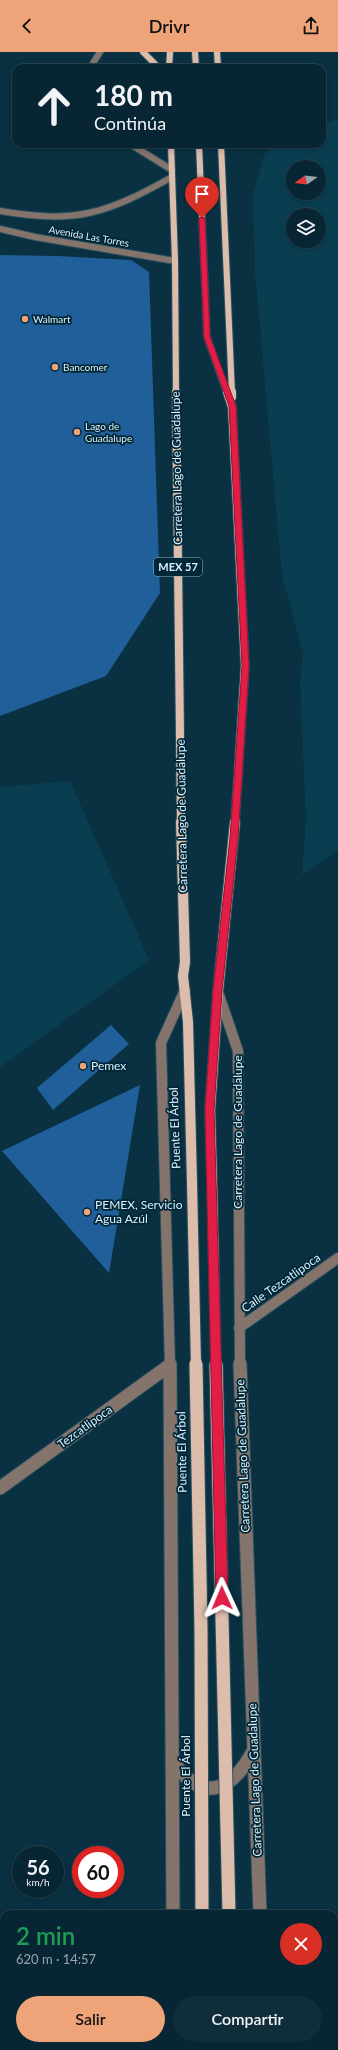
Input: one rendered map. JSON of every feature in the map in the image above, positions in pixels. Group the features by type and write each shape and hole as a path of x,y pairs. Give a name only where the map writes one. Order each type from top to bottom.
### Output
{"main road":[{"path":"142,52 155,64"},
{"path":"169,64 170,52"},
{"path":"195,52 196,64"},
{"path":"217,52 218,64"},
{"name":"Carretera Lago de Guadalupe","path":"171,148 175,261 180,835 185,990"},
{"name":"Carretera Lago de Guadalupe","path":"199,148 207,337 232,406 245,666 234,838 218,991"},
{"path":"221,148 232,406"},
{"name":"Puente El Árbol","path":"185,990 188,1022 201,1630 202,1910"},
{"path":"218,991 210,1110 229,1910"}],"street":[{"path":"93,64 100,52"},
{"path":"136,148 172,174"},
{"name":"Avenida Las Torres","path":"0,211 27,217 79,217 100,213 135,198 172,174"},
{"name":"Avenida Las Torres","path":"0,229 35,237 175,261"},
{"name":"Carretera Lago de Guadalupe","path":"173,1910 170,1365 161,1043 185,990"},
{"name":"Carretera Lago de Guadalupe","path":"218,991 238,1051 239,1328 260,1910"},
{"name":"Calle Tezcatlipoca","path":"239,1328 338,1258"},
{"name":"Tezcatlipoca","path":"0,1488 170,1365"},
{"path":"172,1759 180,1774 190,1784 204,1788 217,1787 228,1784 236,1778 248,1762 253,1751"}],"shaded area":[{"path":"338,118 338,850 302,875 306,819 300,683 303,654 282,575 255,271 253,195 266,150 271,148 326,148 326,123"},
{"path":"70,781 149,960 0,1067 0,787"}],"building":[{"name":"Lago de Guadalupe","path":"0,255 58,256 131,260 149,272 160,593 106,676 0,716"},
{"name":"Pemex","path":"111,1025 129,1044 53,1110 37,1088"},
{"name":"PEMEX, Servicio Agua Azúl","path":"140,1085 109,1273 2,1151"}],"place":[{"name":"Walmart","path":"25,319"},
{"name":"Bancomer","path":"55,367"},
{"name":"Lago de Guadalupe","path":"77,432"},
{"name":"Pemex","path":"83,1066"},
{"name":"PEMEX, Servicio Agua Azúl","path":"87,1212"}],"route":[{"path":"202,218 207,337 232,406 245,666 234,838 218,991 210,1110 214,1220 215,1331 220,1472 222,1598"}]}
